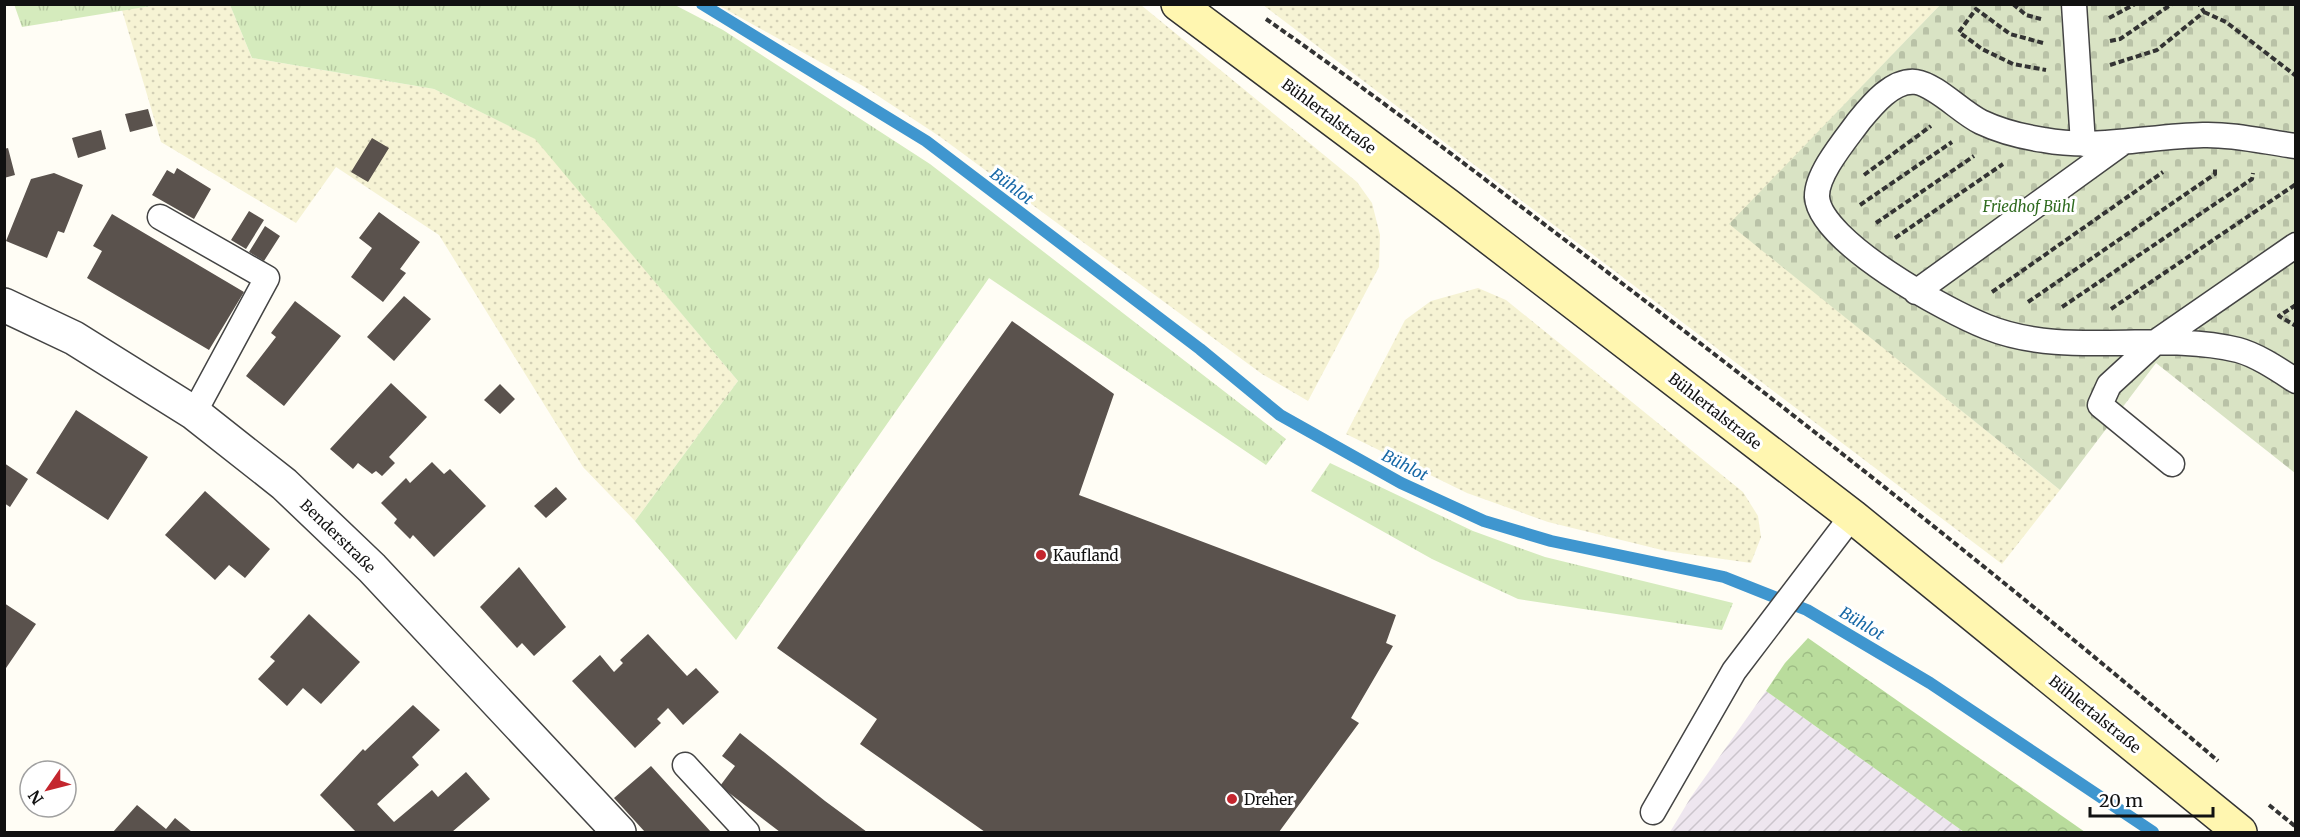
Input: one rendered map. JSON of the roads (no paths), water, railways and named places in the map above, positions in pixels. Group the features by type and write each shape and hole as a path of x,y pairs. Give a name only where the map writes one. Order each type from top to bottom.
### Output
{"street":[{"name":"Bühlertalstraße","path":"1178,4 1456,212 1852,516 2240,832"},
{"name":"Benderstraße","path":"4,305 74,338 194,413 285,484 372,568 619,832"}],"lane":[{"path":"2074,4 2083,144"},
{"path":"2295,146 2216,135 2122,143 2083,144 2039,140 1981,122 1916,82 1899,84 1870,107 1841,145 1821,179 1817,195 1826,216 1858,250 1916,292 1990,328 2019,336 2101,344 2157,341 2198,343 2241,351 2295,381"},
{"path":"1916,292 2122,143"},
{"path":"160,217 267,278 194,413"},
{"path":"2172,464 2100,405 2109,386 2157,341 2295,245"},
{"path":"1653,812 1728,681 1852,516"},
{"path":"685,765 747,832"}],"waterway":[{"name":"Bühlot","path":"702,4 926,141 1200,349 1280,415 1401,483 1484,521 1551,541 1724,577 1807,610 1930,683 2153,832"}],"place":[{"name":"Kaufland","path":"1041,555"},
{"name":"Dreher","path":"1232,799"}],"park label":[{"name":"Friedhof Bühl","path":"2029,206"}]}
